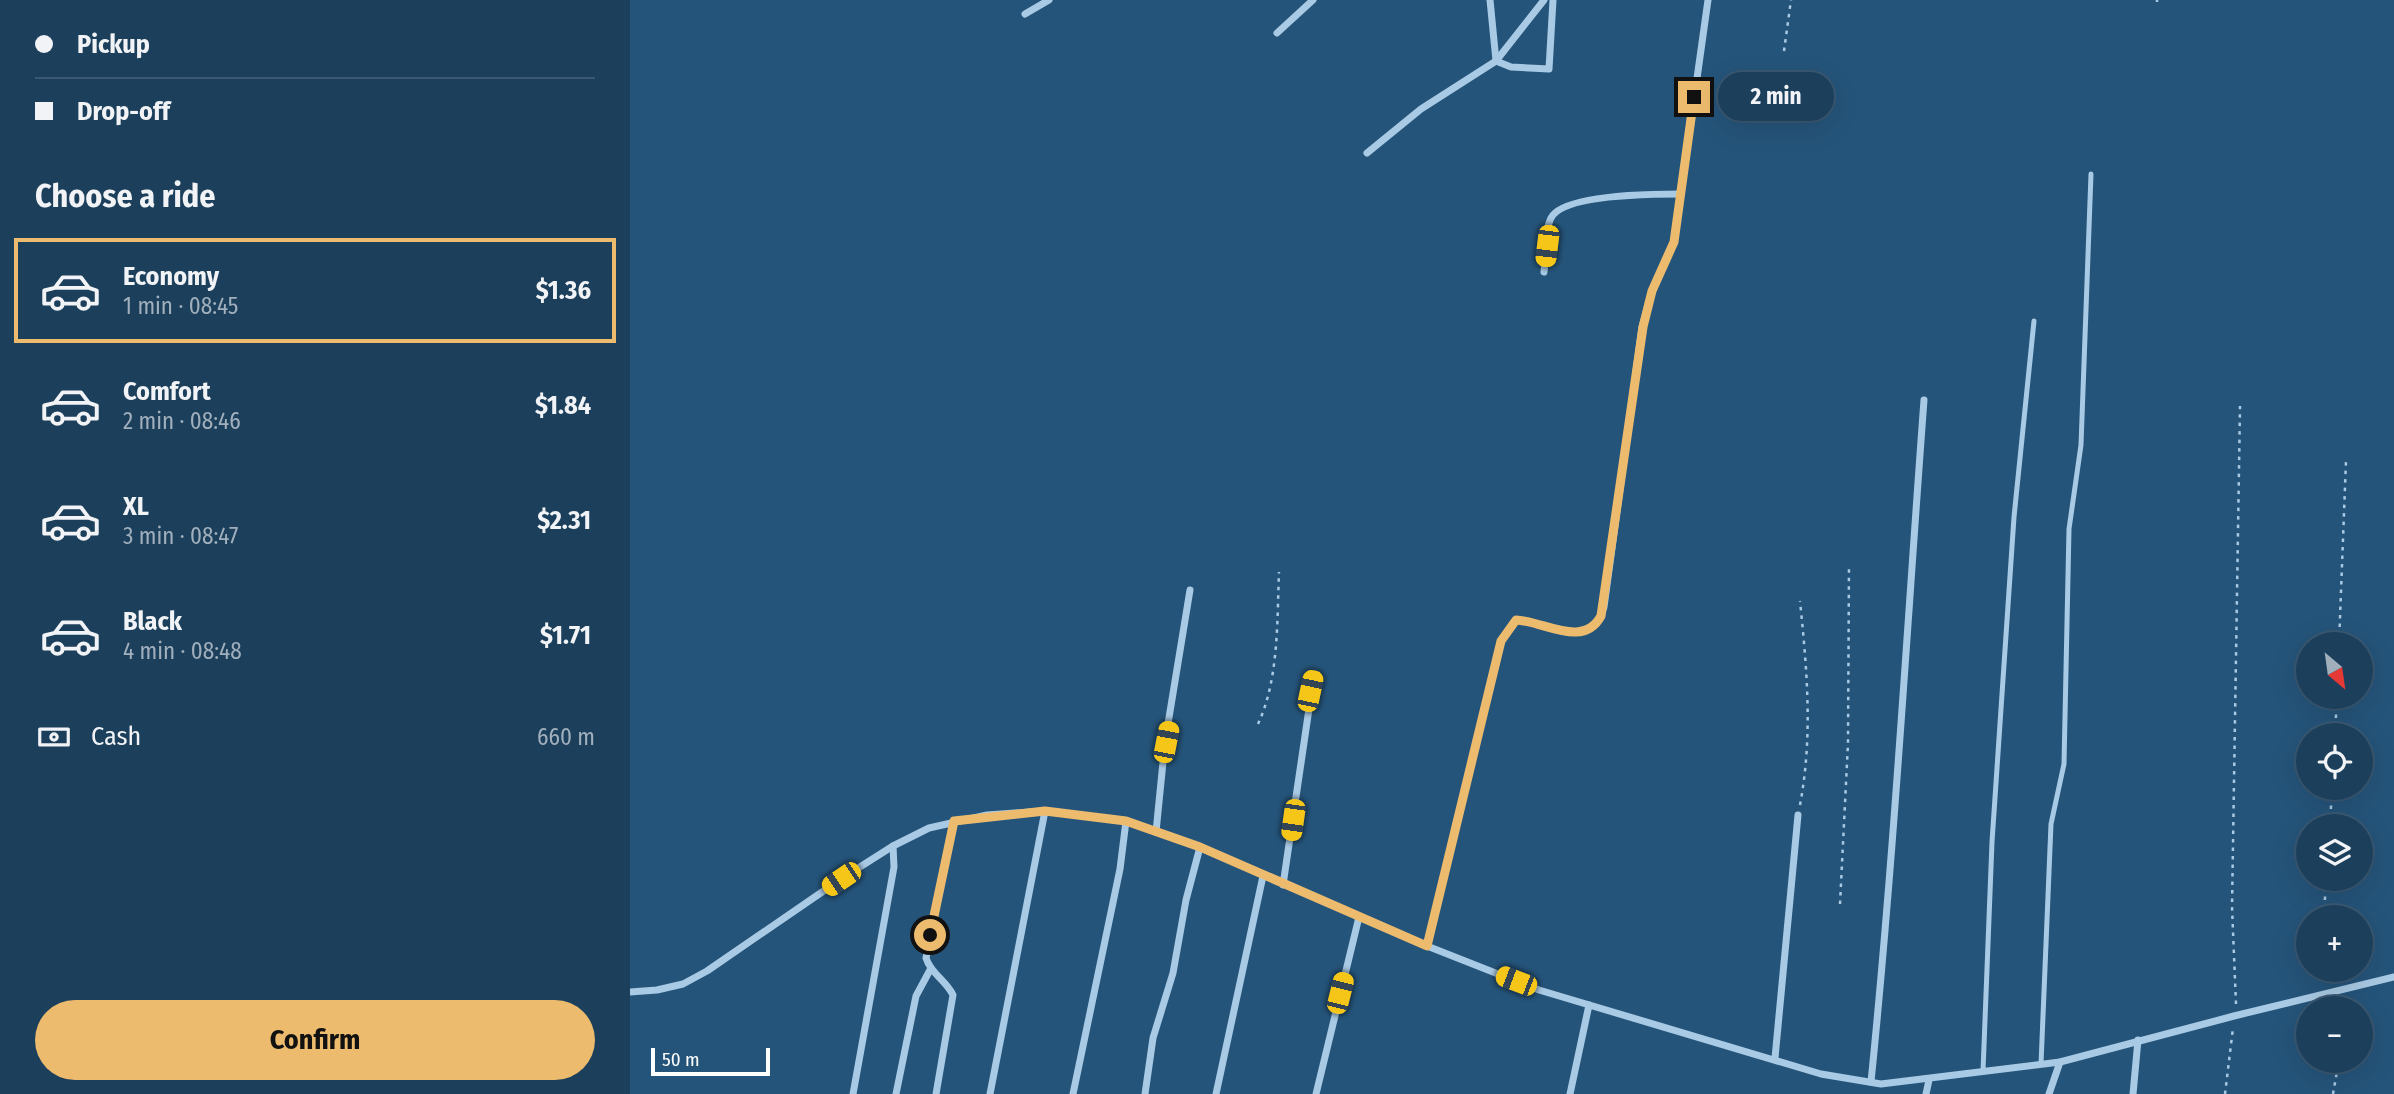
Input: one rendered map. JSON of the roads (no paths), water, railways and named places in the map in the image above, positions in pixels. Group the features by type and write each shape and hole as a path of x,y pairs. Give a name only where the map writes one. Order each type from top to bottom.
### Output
{"street":[{"path":"1025,14 1049,0"},
{"path":"1277,33 1313,0"},
{"path":"1490,0 1496,61"},
{"path":"1367,153 1421,109 1496,61 1544,0"},
{"path":"1496,61 1511,67 1549,69 1553,0"},
{"path":"1427,946 1501,641 1508,627 1516,620 1525,620 1579,633 1590,631 1601,616 1643,327 1652,291 1674,242 1708,0"},
{"path":"1544,272 1550,220 1559,208 1606,197 1681,194"},
{"path":"1871,1082 1898,775 1924,400"},
{"path":"1156,832 1166,742 1190,590"},
{"path":"1283,885 1314,675"},
{"path":"990,1094 1045,811"},
{"path":"630,992 683,984 707,971 893,846 929,828 954,821 1045,811 1126,821 1200,847 1427,946 1539,990 1775,1058 1821,1074 1881,1084 2060,1062 2394,977"},
{"path":"1775,1058 1798,815"},
{"path":"936,1094 953,995 949,986 930,970 926,958 954,821"},
{"path":"1073,1094 1120,869 1126,821"},
{"path":"853,1094 894,867 893,846"},
{"path":"1145,1094 1153,1038 1173,973 1185,900 1200,847"},
{"path":"1216,1094 1263,876"},
{"path":"1316,1094 1359,917"},
{"path":"896,1094 916,996 930,970"},
{"path":"1570,1094 1589,1005"},
{"path":"2133,1094 2138,1040"},
{"path":"2049,1094 2060,1062"},
{"path":"1926,1094 1929,1080"},
{"path":"1879,1094 1881,1084"}],"lane":[{"path":"2041,1064 2051,824 2064,764 2069,529 2081,445 2091,174"},
{"path":"1983,1071 1992,842 2014,517 2034,321"}]}
